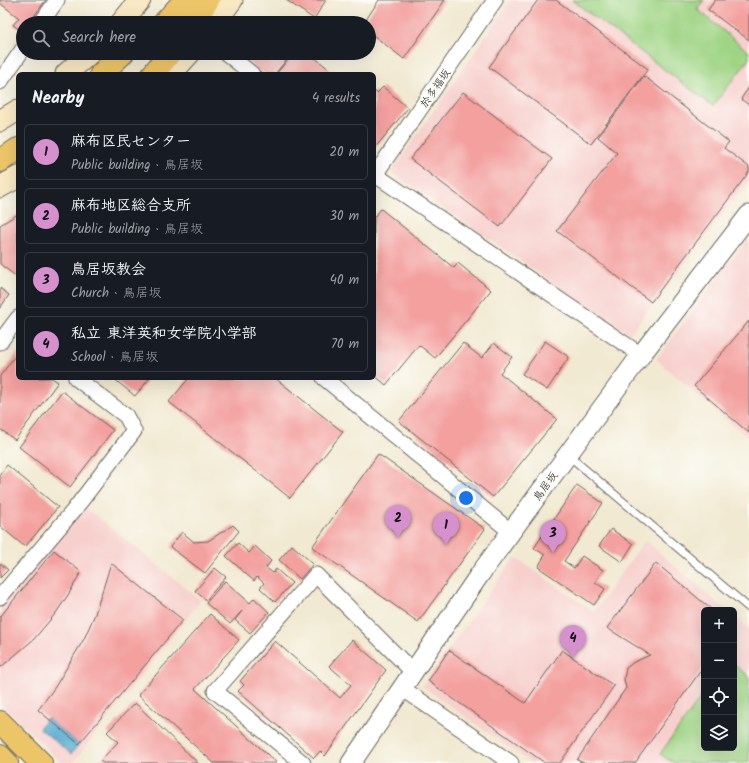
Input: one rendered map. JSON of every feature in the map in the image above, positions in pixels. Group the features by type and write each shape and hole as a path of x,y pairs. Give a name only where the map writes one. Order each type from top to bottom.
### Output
{"main road":[{"path":"127,16 140,0"},
{"path":"158,16 172,0"},
{"path":"170,16 185,0"},
{"path":"197,16 208,0"},
{"path":"220,16 232,0"},
{"path":"68,72 82,60"},
{"path":"103,72 116,60"},
{"path":"116,72 128,60"},
{"path":"155,72 164,60"},
{"path":"173,72 184,60"},
{"path":"0,122 16,111"},
{"path":"0,150 16,139"},
{"path":"0,161 16,150"},
{"path":"0,187 16,178"},
{"path":"0,722 41,763"},
{"path":"0,756 6,763"}],"street":[{"path":"46,16 57,0"},
{"name":"於多福坂","path":"376,172 495,0"},
{"path":"0,82 16,59"},
{"path":"235,60 250,72"},
{"path":"376,176 641,355"},
{"name":"鳥居坂","path":"351,763 480,574 641,355 749,215"},
{"path":"0,342 15,327"},
{"path":"0,597 74,510 134,431 126,416 79,380"},
{"path":"326,380 511,532"},
{"path":"302,763 215,691 316,575 413,672"},
{"path":"402,688 512,763"},
{"path":"0,756 17,738"}],"lane":[{"path":"568,455 749,608"}],"shaded area":[{"path":"511,0 749,0 749,181 629,335 391,172"},
{"path":"749,237 749,439 656,359"},
{"path":"82,505 201,600 73,763 62,763 0,703 0,605"},
{"path":"645,540 723,607 701,607 701,751 737,751 737,619 749,629 749,763 531,763 422,686 515,557 594,612"}],"green space":[{"path":"572,0 704,0 697,9 749,52 749,59 713,106"},
{"path":"737,667 749,676 749,763 674,763 660,754 701,697 701,751 737,751"}],"water":[{"path":"47,718 79,744 71,754 39,728"}],"building":[{"path":"0,0 46,0 34,16 16,16 0,3"},
{"path":"286,0 326,0 316,16 310,16"},
{"path":"379,0 445,0 404,59 376,37 376,16 369,16"},
{"path":"538,0 556,0 648,69 591,144 489,67"},
{"path":"715,0 749,0 749,40 708,10"},
{"path":"246,60 286,60 277,72 261,72"},
{"path":"288,60 318,60 333,72 278,72"},
{"path":"644,76 729,142 724,148 749,167 749,172 651,302 557,231 617,153 598,137"},
{"path":"383,87 408,108 376,147 376,92"},
{"path":"749,87 749,105 741,99"},
{"path":"463,92 552,159 500,227 410,159"},
{"path":"381,209 454,268 458,263 491,290 435,358 419,345 386,385 376,377 376,215"},
{"path":"16,215 16,276 0,264 0,225"},
{"path":"0,288 9,295 0,308"},
{"path":"749,321 749,433 694,386"},
{"path":"545,341 569,357 547,390 522,374"},
{"path":"463,343 482,358 494,343 512,357 500,373 557,419 493,497 399,421"},
{"path":"16,355 16,380 55,380 58,382 15,440 0,429 0,376"},
{"path":"115,380 148,380 135,396"},
{"path":"187,380 278,380 343,432 290,498 169,402"},
{"path":"62,391 113,430 70,487 19,447"},
{"path":"378,454 485,529 418,622 312,547"},
{"path":"7,465 58,507 25,547 0,526 0,474"},
{"path":"577,485 603,503 564,561 574,568 582,556 603,570 595,582 605,589 594,605 538,567 545,555 534,548"},
{"path":"233,525 239,531 205,573 170,547 182,532 194,542 208,541"},
{"path":"611,529 633,544 622,562 599,546"},
{"path":"238,543 249,553 255,546 271,561 266,568 273,573 276,569 292,583 275,602 260,588 264,583 257,577 254,581 226,556"},
{"path":"292,545 313,564 300,579 279,560"},
{"path":"54,550 81,572 56,613 34,639 0,668 0,617"},
{"path":"0,563 8,570 0,578"},
{"path":"111,563 183,620 79,744 38,710 55,687 84,639 95,614"},
{"path":"656,563 708,607 701,607 701,670 635,763 584,763 577,760 626,688 624,679 626,668 634,662 650,655 607,628"},
{"path":"215,568 226,577 206,600 195,591"},
{"path":"225,581 250,603 254,598 269,612 250,633 235,620 242,611 230,624 206,603"},
{"path":"210,614 239,640 195,689 277,763 214,763 138,695"},
{"path":"352,640 386,670 325,756 320,751 314,758 238,691 244,685 240,681 275,641 340,698 351,685 329,666"},
{"path":"449,650 525,703 562,650 614,686 560,763 545,763 428,681"},
{"path":"135,703 198,763 103,763 100,761 118,742 107,732"}],"place":[{"name":"麻布地区総合支所","path":"398,538"},
{"name":"麻布区民センター","path":"446,545"},
{"name":"鳥居坂教会","path":"553,553"},
{"name":"私立 東洋英和女学院小学部","path":"573,658"}]}
